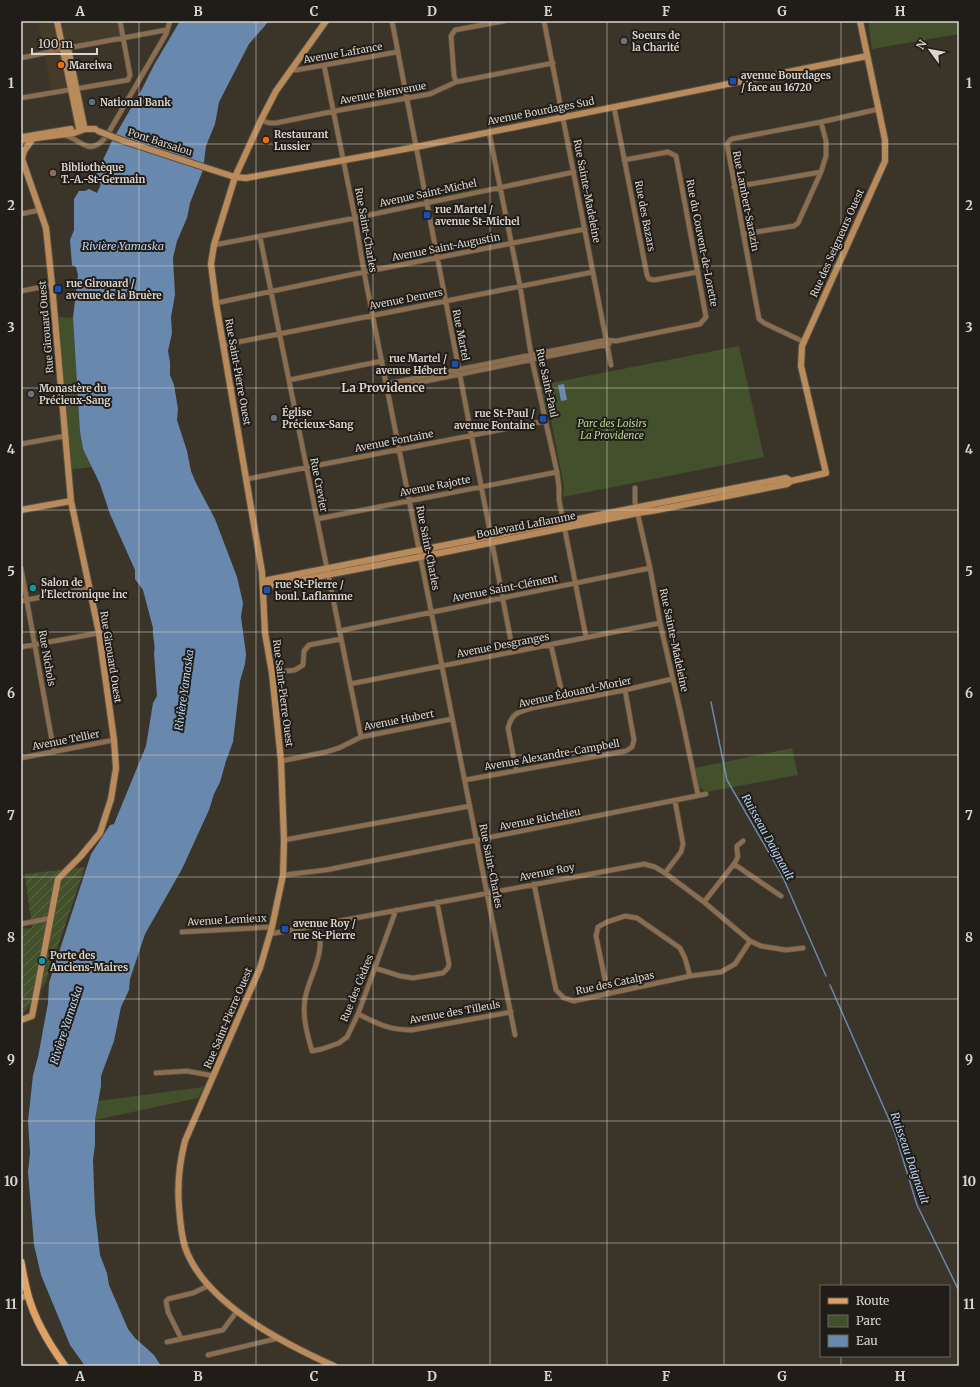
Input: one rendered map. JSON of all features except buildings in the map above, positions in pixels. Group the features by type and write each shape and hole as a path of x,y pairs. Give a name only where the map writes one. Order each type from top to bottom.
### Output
{"main road":[{"path":"21,1262 24,1297 50,1346 64,1366"}],"street":[{"path":"57,21 70,58 74,90 83,120 83,127"},
{"path":"21,98 128,80 130,75 120,21"},
{"path":"63,135 73,138 83,146 94,146 101,144 166,34 170,21"},
{"name":"Rue Saint-Pierre Ouest","path":"326,21 276,91 261,120 235,176 214,245 211,264 216,303 247,479 263,584 265,633 272,673 281,761 284,840 282,875 272,927 260,968 185,1141 178,1174 178,1194 183,1241 197,1270 208,1286 221,1300 279,1338 334,1366"},
{"name":"Rue Martel","path":"392,21 513,652"},
{"path":"456,82 454,75 451,36 455,30 504,21"},
{"name":"Rue Sainte-Madeleine","path":"544,21 564,116 611,365"},
{"name":"Rue des Seigneurs Ouest","path":"826,473 801,366 801,352 804,342 885,161 885,140 860,21"},
{"path":"21,58 66,48 166,30"},
{"path":"66,48 83,127"},
{"name":"Avenue Lafrance","path":"292,69 296,70 397,52"},
{"name":"Avenue Bourdages Sud","path":"220,172 246,178 416,147 867,56"},
{"name":"Avenue Bienvenue","path":"261,120 276,123 334,111 406,99 430,94 456,82 553,62"},
{"name":"Rue Saint-Charles","path":"324,64 344,160 372,315 515,1035"},
{"name":"Rue des Bazars","path":"614,107 649,279 654,280 698,272"},
{"name":"Rue Lambert-Sarazin","path":"804,342 764,323 759,319 726,147 730,140 879,109"},
{"path":"743,234 794,226 798,223 821,172 826,156 826,141 821,122"},
{"path":"21,139 32,140 63,135 83,127"},
{"path":"21,139 83,127"},
{"name":"Pont Barsalou","path":"83,127 97,130 121,140 220,172"},
{"name":"Rue Saint-Paul","path":"489,132 512,243 531,357 560,488 559,500 586,637"},
{"path":"22,158 24,151 32,140"},
{"name":"Rue du Couvent-de-Lorette","path":"607,343 700,324 706,317 676,156 668,152 624,160"},
{"name":"Rue Girouard Ouest","path":"21,1020 32,1016 58,879 80,857 100,833 111,799 116,768 114,740 99,634 88,588 71,501 46,228 22,158"},
{"name":"Avenue Saint-Michel","path":"214,245 355,218 574,172"},
{"path":"734,187 821,172"},
{"path":"21,214 40,210"},
{"name":"Avenue Saint-Augustin","path":"216,303 364,272 585,229"},
{"name":"Rue Crevier","path":"260,237 361,737"},
{"name":"Avenue Demers","path":"223,345 593,272"},
{"path":"21,291 52,285"},
{"path":"387,386 607,343"},
{"path":"289,380 382,361"},
{"name":"Avenue Fontaine","path":"247,479 546,420"},
{"path":"21,444 65,436"},
{"name":"Avenue Rajotte","path":"317,519 556,472"},
{"name":"Boulevard Laflamme","path":"263,584 491,540 786,478 791,481 826,473"},
{"name":"Rue Sainte-Madeleine","path":"635,488 637,510 660,623 698,795"},
{"path":"21,510 71,501"},
{"name":"Rue Nichols","path":"21,568 54,752"},
{"name":"Avenue Saint-Clément","path":"339,631 650,568"},
{"path":"21,601 88,588"},
{"name":"Avenue Desgranges","path":"350,684 660,623"},
{"path":"21,647 99,634"},
{"path":"272,673 295,670 303,665 304,651 309,645 341,639"},
{"path":"551,644 564,702"},
{"name":"Avenue Édouard-Morier","path":"516,770 508,728 510,722 518,712 672,679"},
{"name":"Avenue Alexandre-Campbell","path":"465,780 626,751 632,747 634,740 625,690"},
{"name":"Avenue Hubert","path":"281,761 326,752 339,748 361,737 452,719"},
{"name":"Avenue Tellier","path":"21,758 114,740"},
{"name":"Avenue Richelieu","path":"282,875 326,870 706,794"},
{"path":"665,874 681,852 683,844 674,801"},
{"path":"284,840 470,806"},
{"path":"704,902 738,858 738,846 742,841"},
{"name":"Avenue Roy","path":"270,934 644,864 655,867 704,902 750,941 761,946 786,950 803,948"},
{"path":"734,864 781,896"},
{"name":"Rue des Catalpas","path":"534,884 556,990 564,998 574,1001 690,976 721,972 735,964 750,941"},
{"path":"375,968 400,976 413,978 443,973 448,968 449,964 437,902"},
{"name":"Rue des Cèdres","path":"317,926 321,946 314,973 306,995 304,1010 307,1033 312,1051 339,1043 347,1037 358,1014 396,910"},
{"path":"608,994 596,936 598,927 607,922 625,916 637,918 680,948 685,958 690,976"},
{"path":"21,924 50,918"},
{"name":"Avenue Lemieux","path":"182,932 272,927"},
{"name":"Avenue des Tilleuls","path":"358,1014 397,1030 412,1030 511,1012"},
{"path":"156,1073 186,1070 214,1076"},
{"path":"181,1338 168,1312 166,1301 168,1299 193,1293 208,1286"},
{"path":"167,1342 223,1330 237,1311"},
{"path":"208,1355 279,1338"}],"shaded area":[{"path":"38,21 120,21 124,38 68,48 76,90 52,92"}],"green space":[{"path":"868,21 959,21 959,34 872,49"},
{"path":"52,316 73,318 80,432 83,449 92,467 65,470 61,438"},
{"name":"Parc des Loisirs La Providence","path":"739,346 764,457 563,497 564,487 551,420 545,407 541,385"},
{"path":"792,748 798,775 706,792 700,788 695,768"},
{"path":"85,867 45,984 21,1016 21,929 32,928 25,874"},
{"path":"204,1087 198,1098 95,1120 98,1101"}],"water":[{"name":"Rivière Yamaska","path":"180,21 269,21 249,44 219,102 215,124 206,146 203,170 190,203 187,218 177,241 173,258 175,295 171,317 172,333 168,351 170,375 174,385 178,409 177,420 187,451 191,471 215,519 237,577 243,603 241,617 246,654 240,681 233,742 209,810 182,869 145,934 130,979 129,990 121,1007 114,1041 101,1076 101,1086 95,1120 95,1145 93,1160 95,1212 100,1255 107,1273 109,1285 128,1329 135,1338 154,1355 161,1366 85,1366 70,1345 41,1275 34,1245 28,1172 30,1153 28,1121 33,1075 38,1057 48,1003 49,983 91,854 110,825 114,824 146,746 153,703 157,696 153,628 143,590 135,579 135,570 110,514 100,484 83,449 80,432 73,318 78,275 76,267 72,265 70,240 74,230 74,199 79,191 89,189 97,193 101,184 94,179 112,141"},
{"path":"564,384 567,400 561,401 558,385"}],"waterway":[{"name":"Ruisseau Daignault","path":"711,702 727,780 782,875 826,976"},
{"name":"Ruisseau Daignault","path":"830,985 895,1133 917,1205 959,1291"}],"place":[{"name":"Soeurs de la Charité","path":"624,41"},
{"name":"Mareiwa","path":"61,65"},
{"name":"avenue Bourdages / face au 16720","path":"733,81"},
{"name":"National Bank","path":"92,102"},
{"name":"Restaurant Lussier","path":"266,140"},
{"name":"Bibliothèque T.-A.-St-Germain","path":"53,173"},
{"name":"rue Martel / avenue St-Michel","path":"427,215"},
{"name":"rue Girouard / avenue de la Bruère","path":"58,289"},
{"name":"rue Martel / avenue Hébert","path":"455,364"},
{"name":"Monastère du Précieux-Sang","path":"31,394"},
{"name":"Église Précieux-Sang","path":"274,418"},
{"name":"rue St-Paul / avenue Fontaine","path":"543,419"},
{"name":"Salon de l'Electronique inc","path":"33,588"},
{"name":"rue St-Pierre / boul. Laflamme","path":"267,590"},
{"name":"avenue Roy / rue St-Pierre","path":"285,929"},
{"name":"Porte des Anciens-Maires","path":"42,961"}],"district":[{"name":"La Providence","path":"383,387"}]}
